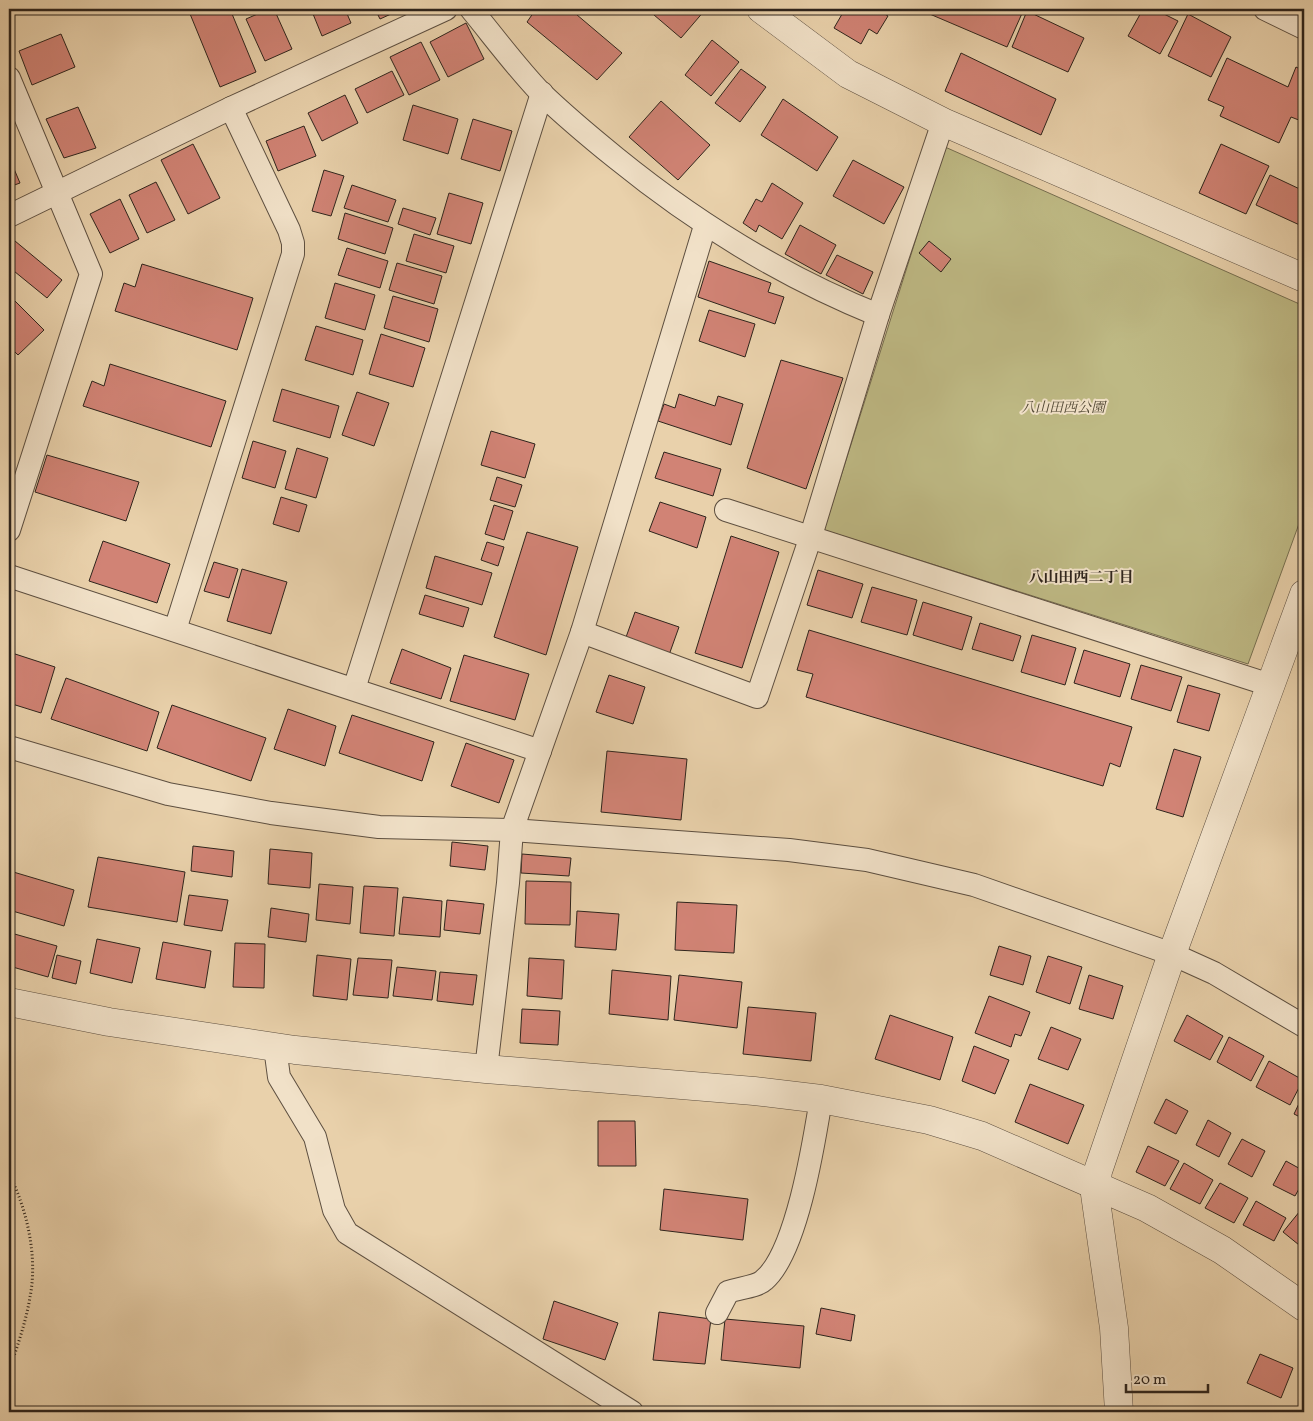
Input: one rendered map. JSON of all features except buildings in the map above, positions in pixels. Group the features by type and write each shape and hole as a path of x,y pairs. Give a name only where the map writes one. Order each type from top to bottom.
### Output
{"street":[{"path":"9,216 232,108 446,9"},
{"path":"471,9 542,93 583,131 644,181 705,226 798,280 878,315"},
{"path":"761,9 848,74 943,122 1304,278"},
{"path":"1265,9 1304,28"},
{"path":"9,78 91,274 9,530"},
{"path":"354,689 542,93"},
{"path":"175,630 294,254 294,243 289,230 232,108"},
{"path":"582,632 757,697 810,539 878,315 943,122"},
{"path":"486,1070 508,883 512,830 582,632 705,226"},
{"path":"726,510 810,539 1270,685"},
{"path":"9,576 175,630 268,663 354,689 540,751"},
{"path":"1119,1412 1114,1328 1095,1186 1105,1151 1172,954 1304,594"},
{"path":"9,748 168,794 271,813 379,827 512,830 789,850 867,860 974,885 1172,954 1214,972 1304,1026"},
{"path":"9,1002 109,1022 275,1047 486,1070 821,1099 929,1120 982,1136 1147,1208 1184,1227 1222,1250 1304,1306"},
{"path":"275,1047 280,1077 315,1137 334,1210 347,1233 632,1412"},
{"path":"717,1313 728,1292 763,1282 777,1266 785,1247 814,1146 821,1099"}],"path":[{"path":"9,1174 20,1197 33,1264 30,1297 9,1371"}],"green space":[{"name":"八山田西公園","path":"945,147 1304,306 1304,510 1248,664 824,530"}],"district":[{"name":"八山田西二丁目","path":"1081,577"}]}
